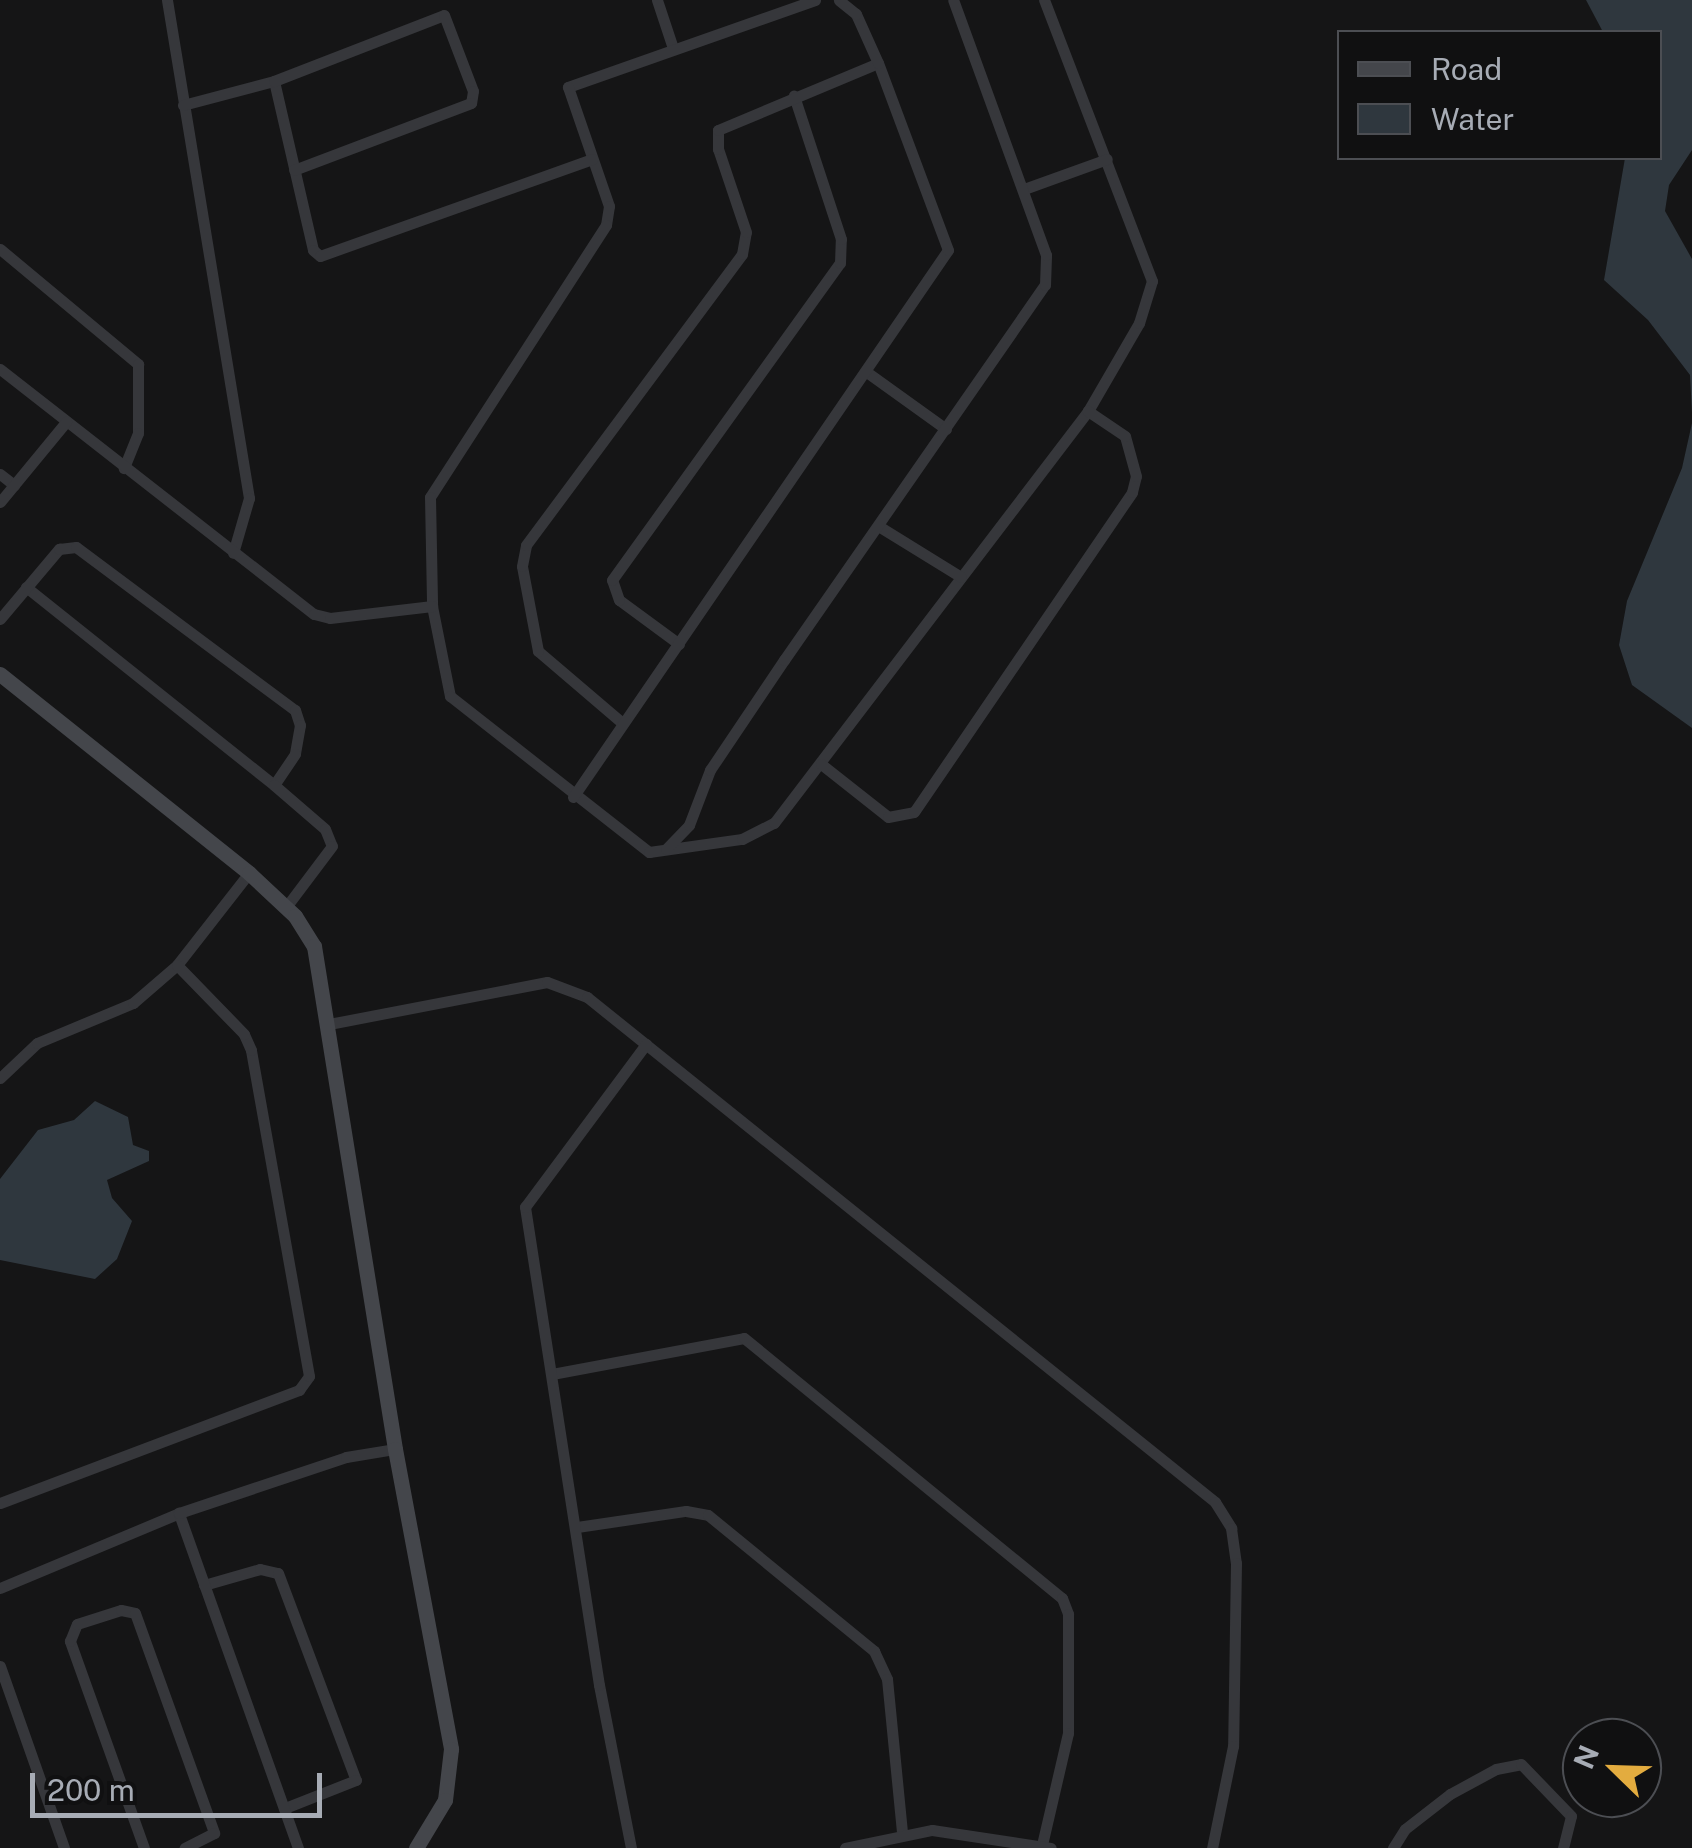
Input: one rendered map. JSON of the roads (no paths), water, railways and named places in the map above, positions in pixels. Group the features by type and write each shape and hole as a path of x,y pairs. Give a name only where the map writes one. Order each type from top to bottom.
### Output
{"street":[{"path":"167,0 249,498 234,553"},
{"path":"657,0 673,48"},
{"path":"815,0 568,86 609,206 600,242 430,497 432,606 450,696 642,849 666,849 761,832 821,764 1088,411 1139,323 1152,281 1044,0"},
{"path":"573,797 620,721 679,644 868,373 948,250 878,64 856,14 839,0"},
{"path":"666,849 690,825 710,770 1045,284 1046,255 954,0"},
{"path":"183,105 274,81 444,15 474,91 466,108 294,170"},
{"path":"620,721 538,650 522,558 746,244 718,130 878,64"},
{"path":"274,81 313,250 320,256 592,159"},
{"path":"679,644 619,600 612,580 840,263 842,239 794,96"},
{"path":"1024,189 1107,159"},
{"path":"0,249 138,364 138,434 124,468"},
{"path":"0,369 322,618 432,606"},
{"path":"868,373 946,429"},
{"path":"821,764 888,817 914,812 1132,492 1136,476 1125,436 1088,411"},
{"path":"0,502 66,422"},
{"path":"0,474 14,485"},
{"path":"880,527 961,578"},
{"path":"0,619 59,549 76,547 295,710 300,725 296,754 274,785"},
{"path":"26,587 325,828 332,846 286,907"},
{"path":"0,674 249,873 286,907 314,946 330,1024 394,1449 453,1766 445,1800 416,1848"},
{"path":"0,1078 37,1043 132,1003 176,966 249,873"},
{"path":"0,1502 299,1390 309,1376 251,1050 244,1034 176,966"},
{"path":"330,1024 547,982 587,997 1216,1502 1231,1528 1236,1563 1233,1746 1212,1848"},
{"path":"631,1848 525,1208 646,1044"},
{"path":"552,1374 744,1338 1062,1598 1068,1614 1068,1734 1047,1846 902,1832 845,1848"},
{"path":"0,1588 179,1513 346,1456 394,1449"},
{"path":"576,1528 686,1511 708,1515 874,1651 887,1678 902,1832"},
{"path":"179,1513 298,1848"},
{"path":"204,1585 260,1569 278,1573 356,1780 285,1808"},
{"path":"144,1848 70,1642 77,1624 121,1610 134,1614 214,1833 184,1848"},
{"path":"0,1666 64,1848"},
{"path":"1393,1848 1405,1829 1450,1794 1496,1769 1521,1764 1571,1816 1563,1848"}],"water":[{"path":"1586,0 1692,0 1692,150 1669,185 1665,211 1692,259 1692,413 1690,375 1648,320 1604,280 1625,160 1662,160 1662,30 1602,30"},
{"path":"1692,423 1692,728 1632,685 1619,645 1627,601 1682,468"},
{"path":"95,1101 128,1117 133,1145 149,1151 149,1161 107,1180 112,1198 132,1221 117,1259 95,1279 0,1260 0,1179 38,1130 74,1120"}]}
